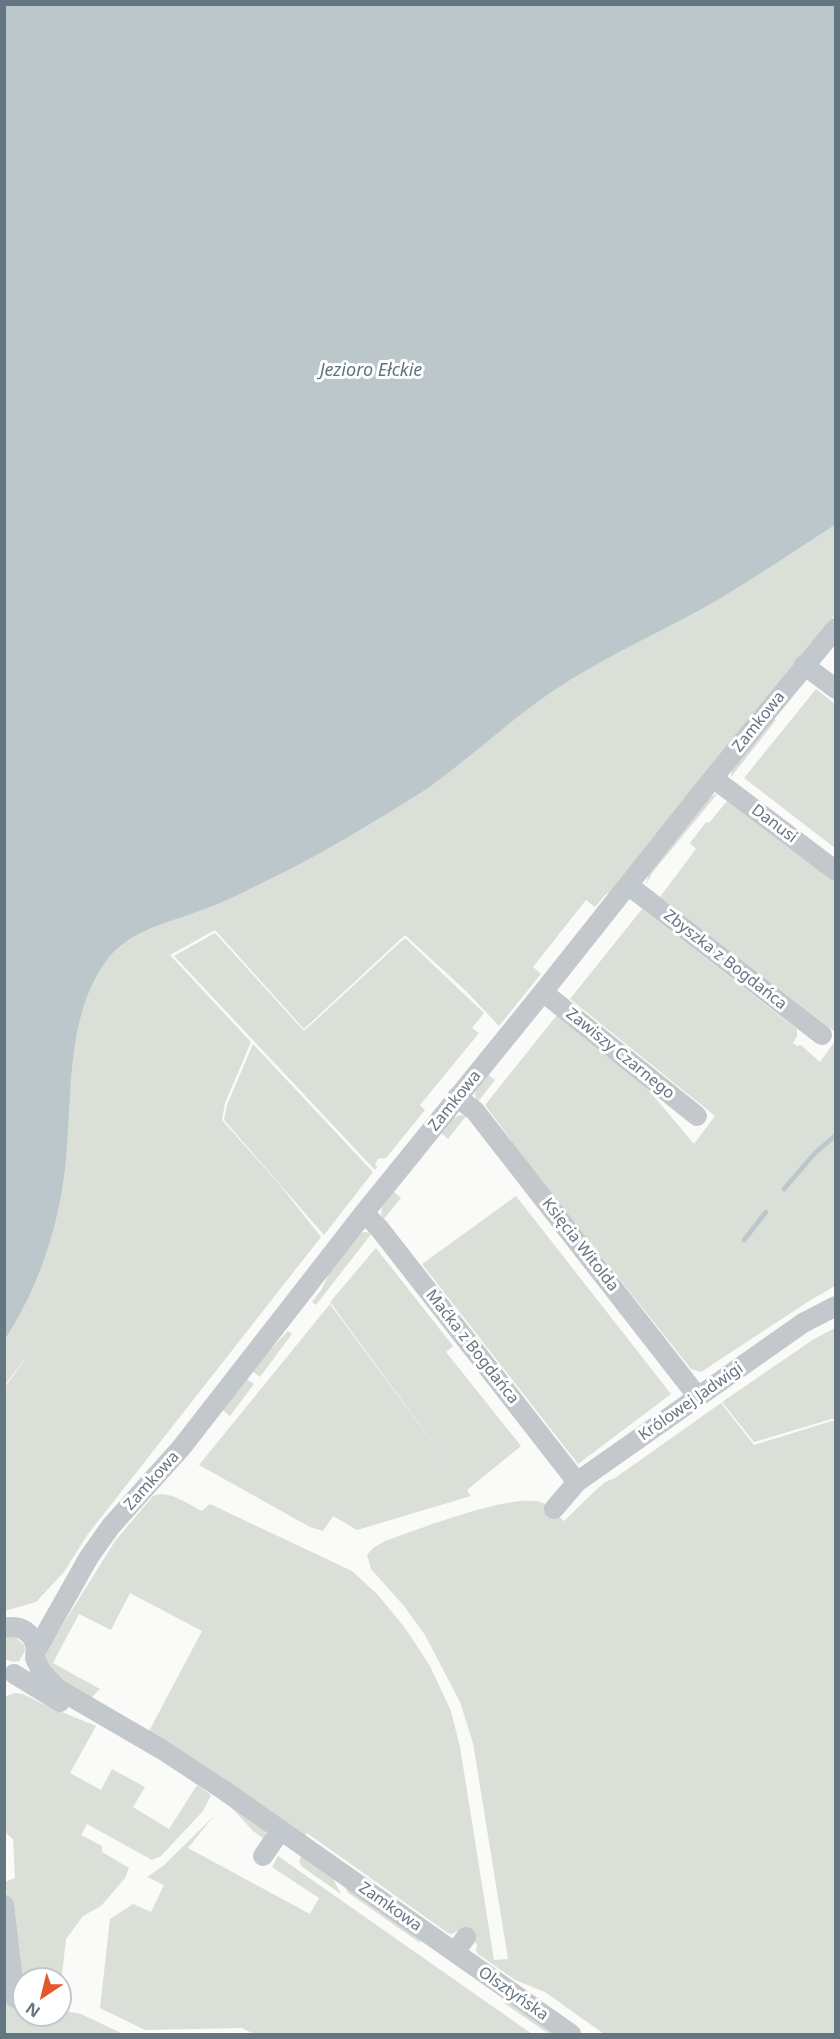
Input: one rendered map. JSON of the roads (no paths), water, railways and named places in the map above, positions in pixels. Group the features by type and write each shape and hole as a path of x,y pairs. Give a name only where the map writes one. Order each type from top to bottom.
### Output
{"street":[{"name":"Zamkowa","path":"460,1945 281,1830 192,1768 58,1689 41,1671 35,1654 94,1550 111,1526 181,1448 364,1213 836,628"},
{"path":"804,666 836,689"},
{"name":"Danusi","path":"713,778 836,870"},
{"name":"Zbyszka z Bogdańca","path":"628,885 822,1035"},
{"name":"Zawiszy Czarnego","path":"543,992 697,1116"},
{"name":"Księcia Witolda","path":"457,1097 475,1111 698,1397"},
{"name":"Maćka z Bogdańca","path":"364,1213 578,1482"},
{"name":"Królowej Jadwigi","path":"554,1509 578,1482 803,1323 836,1306"},
{"name":"Zamkowa","path":"10,1627 46,1613 79,1576"},
{"path":"9,1673 23,1671 30,1666 35,1654 32,1637 10,1627"},
{"name":"Zamkowa","path":"9,1673 52,1699 115,1723"},
{"path":"263,1856 281,1830"},
{"path":"4,1905 12,1973"},
{"name":"Olsztyńska","path":"460,1945 571,2034"}],"water":[{"name":"Jezioro Ełckie","path":"5,4 835,5 836,524 719,599 565,683 532,705 434,783 350,836 293,868 227,900 140,933 116,950 106,961 93,984 83,1009 77,1035 70,1089 65,1169 52,1236 37,1279 5,1339"}],"waterway":[{"path":"784,1189 815,1153 836,1135"},
{"path":"744,1240 766,1212"}]}
